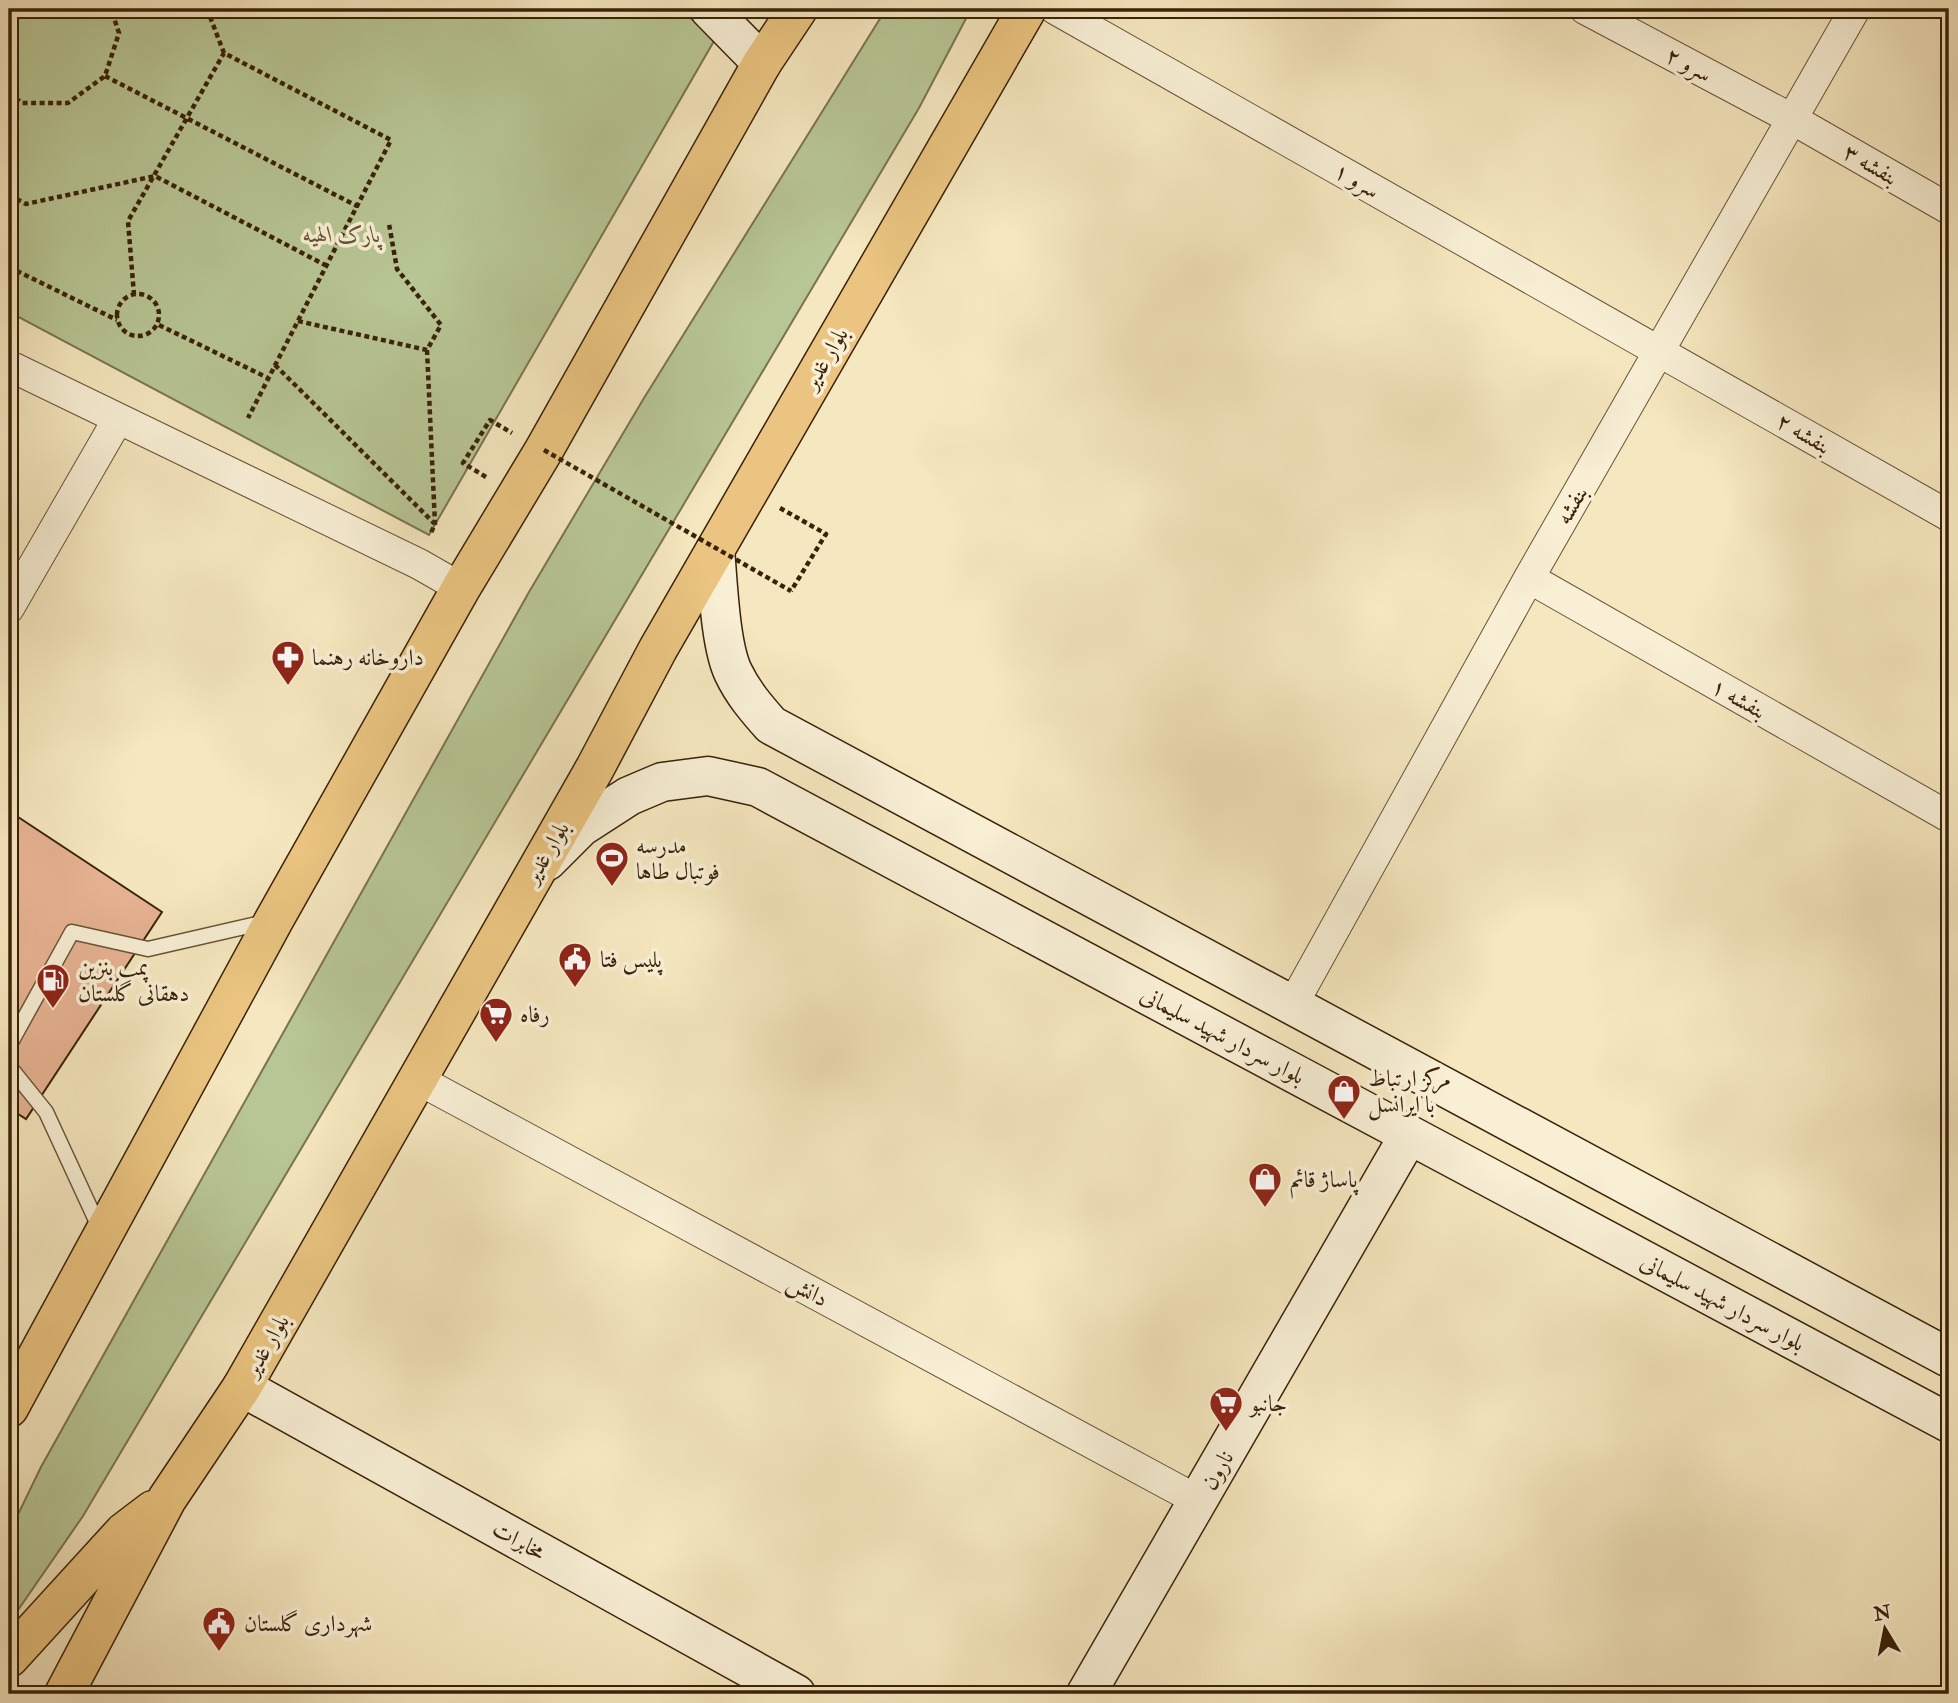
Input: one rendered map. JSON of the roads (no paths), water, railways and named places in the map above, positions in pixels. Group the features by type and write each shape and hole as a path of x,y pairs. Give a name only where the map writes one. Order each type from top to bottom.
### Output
{"highway":[{"path":"9,1408 274,920 461,588 544,450 762,63 798,9"},
{"name":"بلوار غدیر","path":"67,1693 167,1499 242,1387 749,490 1027,9"},
{"path":"9,1658 124,1532 167,1499"}],"main road":[{"path":"709,9 762,63"},
{"path":"715,550 723,628 732,670 750,702 771,725 1949,1358"},
{"name":"بلوار سردار شهید سلیمانی","path":"535,872 581,827 629,796 662,782 708,776 758,788 1949,1423"},
{"name":"نارون","path":"1086,1694 1409,1135"},
{"name":"مخابرات","path":"242,1387 796,1694"}],"street":[{"name":"سرو ۱","path":"1055,9 1658,351"},
{"name":"سرو ۲","path":"1586,9 1792,119"},
{"name":"بنفشه","path":"1293,1004 1529,578 1855,9"},
{"name":"بنفشه ۳","path":"1792,119 1949,209"},
{"name":"بنفشه ۲","path":"1658,351 1949,516"},
{"path":"14,368 419,564 461,588"},
{"path":"9,608 118,419"},
{"name":"بنفشه ۱","path":"1529,578 1949,817"},
{"name":"دانش","path":"417,1079 1199,1501"}],"lane":[{"path":"9,1046 72,932 148,949 274,920"},
{"path":"9,1066 46,1112 103,1235"}],"place":[{"name":"داروخانه رهنما","path":"288,687"},
{"name":"مدرسه فوتبال طاها","path":"612,888"},
{"name":"پلیس فتا","path":"575,989"},
{"name":"پمپ بنزین دهقانی گلستان","path":"53,1010"},
{"name":"رفاه","path":"496,1044"},
{"name":"مرکز ارتباط با ایرانسل","path":"1344,1121"},
{"name":"پاساژ قائم","path":"1265,1209"},
{"name":"جانبو","path":"1226,1433"},
{"name":"شهرداری گلستان","path":"219,1653"}],"park label":[{"name":"پارک الهیه","path":"342,234"}]}
